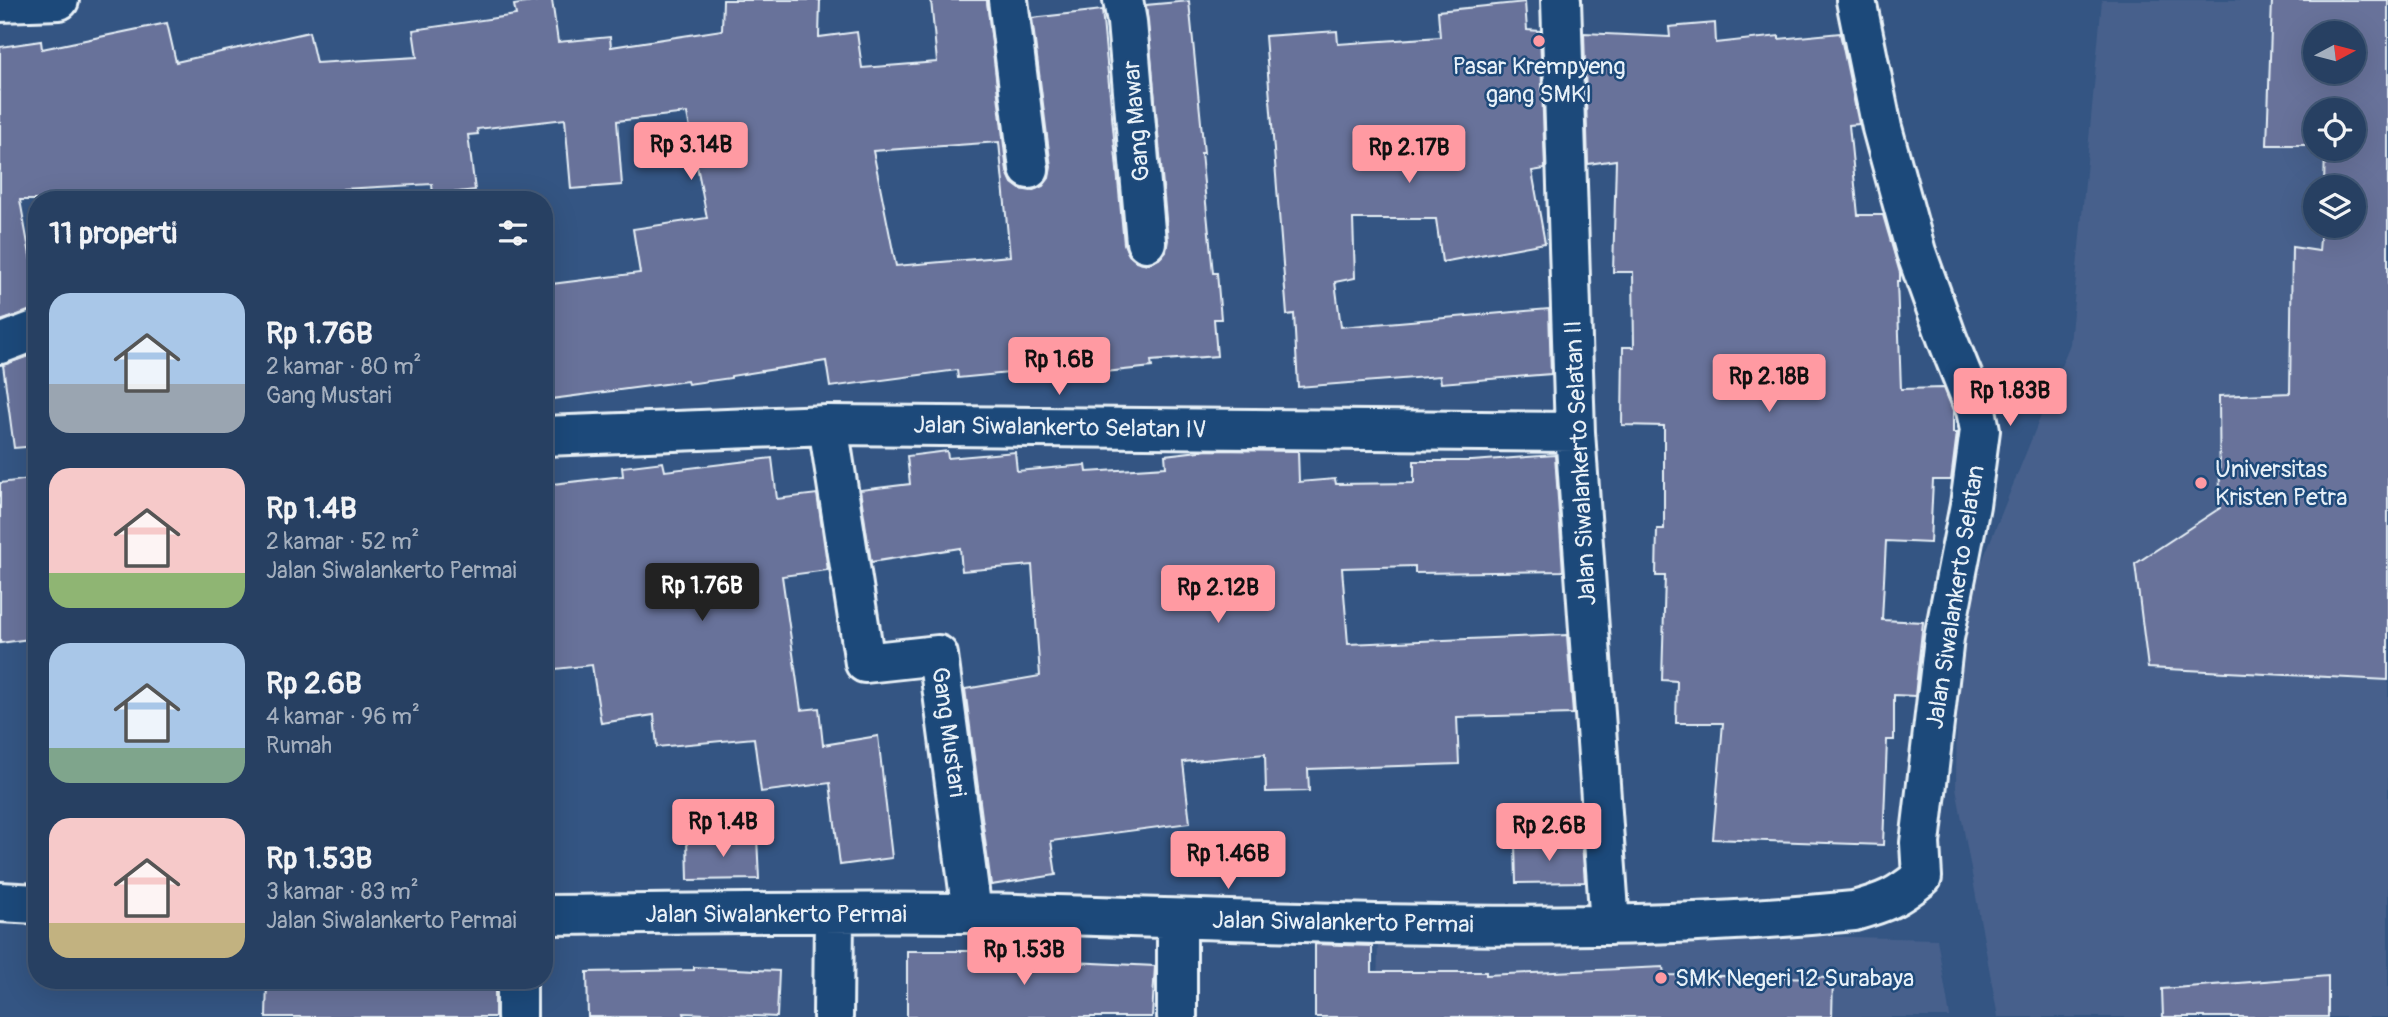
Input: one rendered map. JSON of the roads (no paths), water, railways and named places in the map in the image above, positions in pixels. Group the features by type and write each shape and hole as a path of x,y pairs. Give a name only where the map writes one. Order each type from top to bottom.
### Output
{"street":[{"path":"0,2 59,0"},
{"path":"1008,0 1029,169"},
{"name":"Gang Mawar","path":"1123,0 1146,242"},
{"name":"Jalan Siwalankerto Selatan II","path":"1561,0 1575,432 1610,925"},
{"name":"Jalan Siwalankerto Selatan","path":"1856,0 1882,128 1916,252 1976,410 1980,430 1972,494 1944,638 1920,843 1922,877"},
{"path":"0,344 28,333"},
{"name":"Jalan Siwalankerto Selatan IV","path":"553,436 828,425 1575,432"},
{"name":"Gang Mustari","path":"828,425 865,663 938,655 972,913"},
{"name":"Jalan Siwalankerto Permai","path":"553,915 972,913 1177,920 1610,925 1854,911 1887,902 1922,877"},
{"path":"0,902 28,904"},
{"path":"833,1017 834,913"},
{"path":"1177,920 1177,1017"},
{"path":"517,989 517,1017"}],"place":[{"name":"Pasar Krempyeng gang SMKI","path":"1539,41"},
{"name":"Universitas Kristen Petra","path":"2201,483"},
{"name":"SMK Negeri 12 Surabaya","path":"1661,978"}]}
